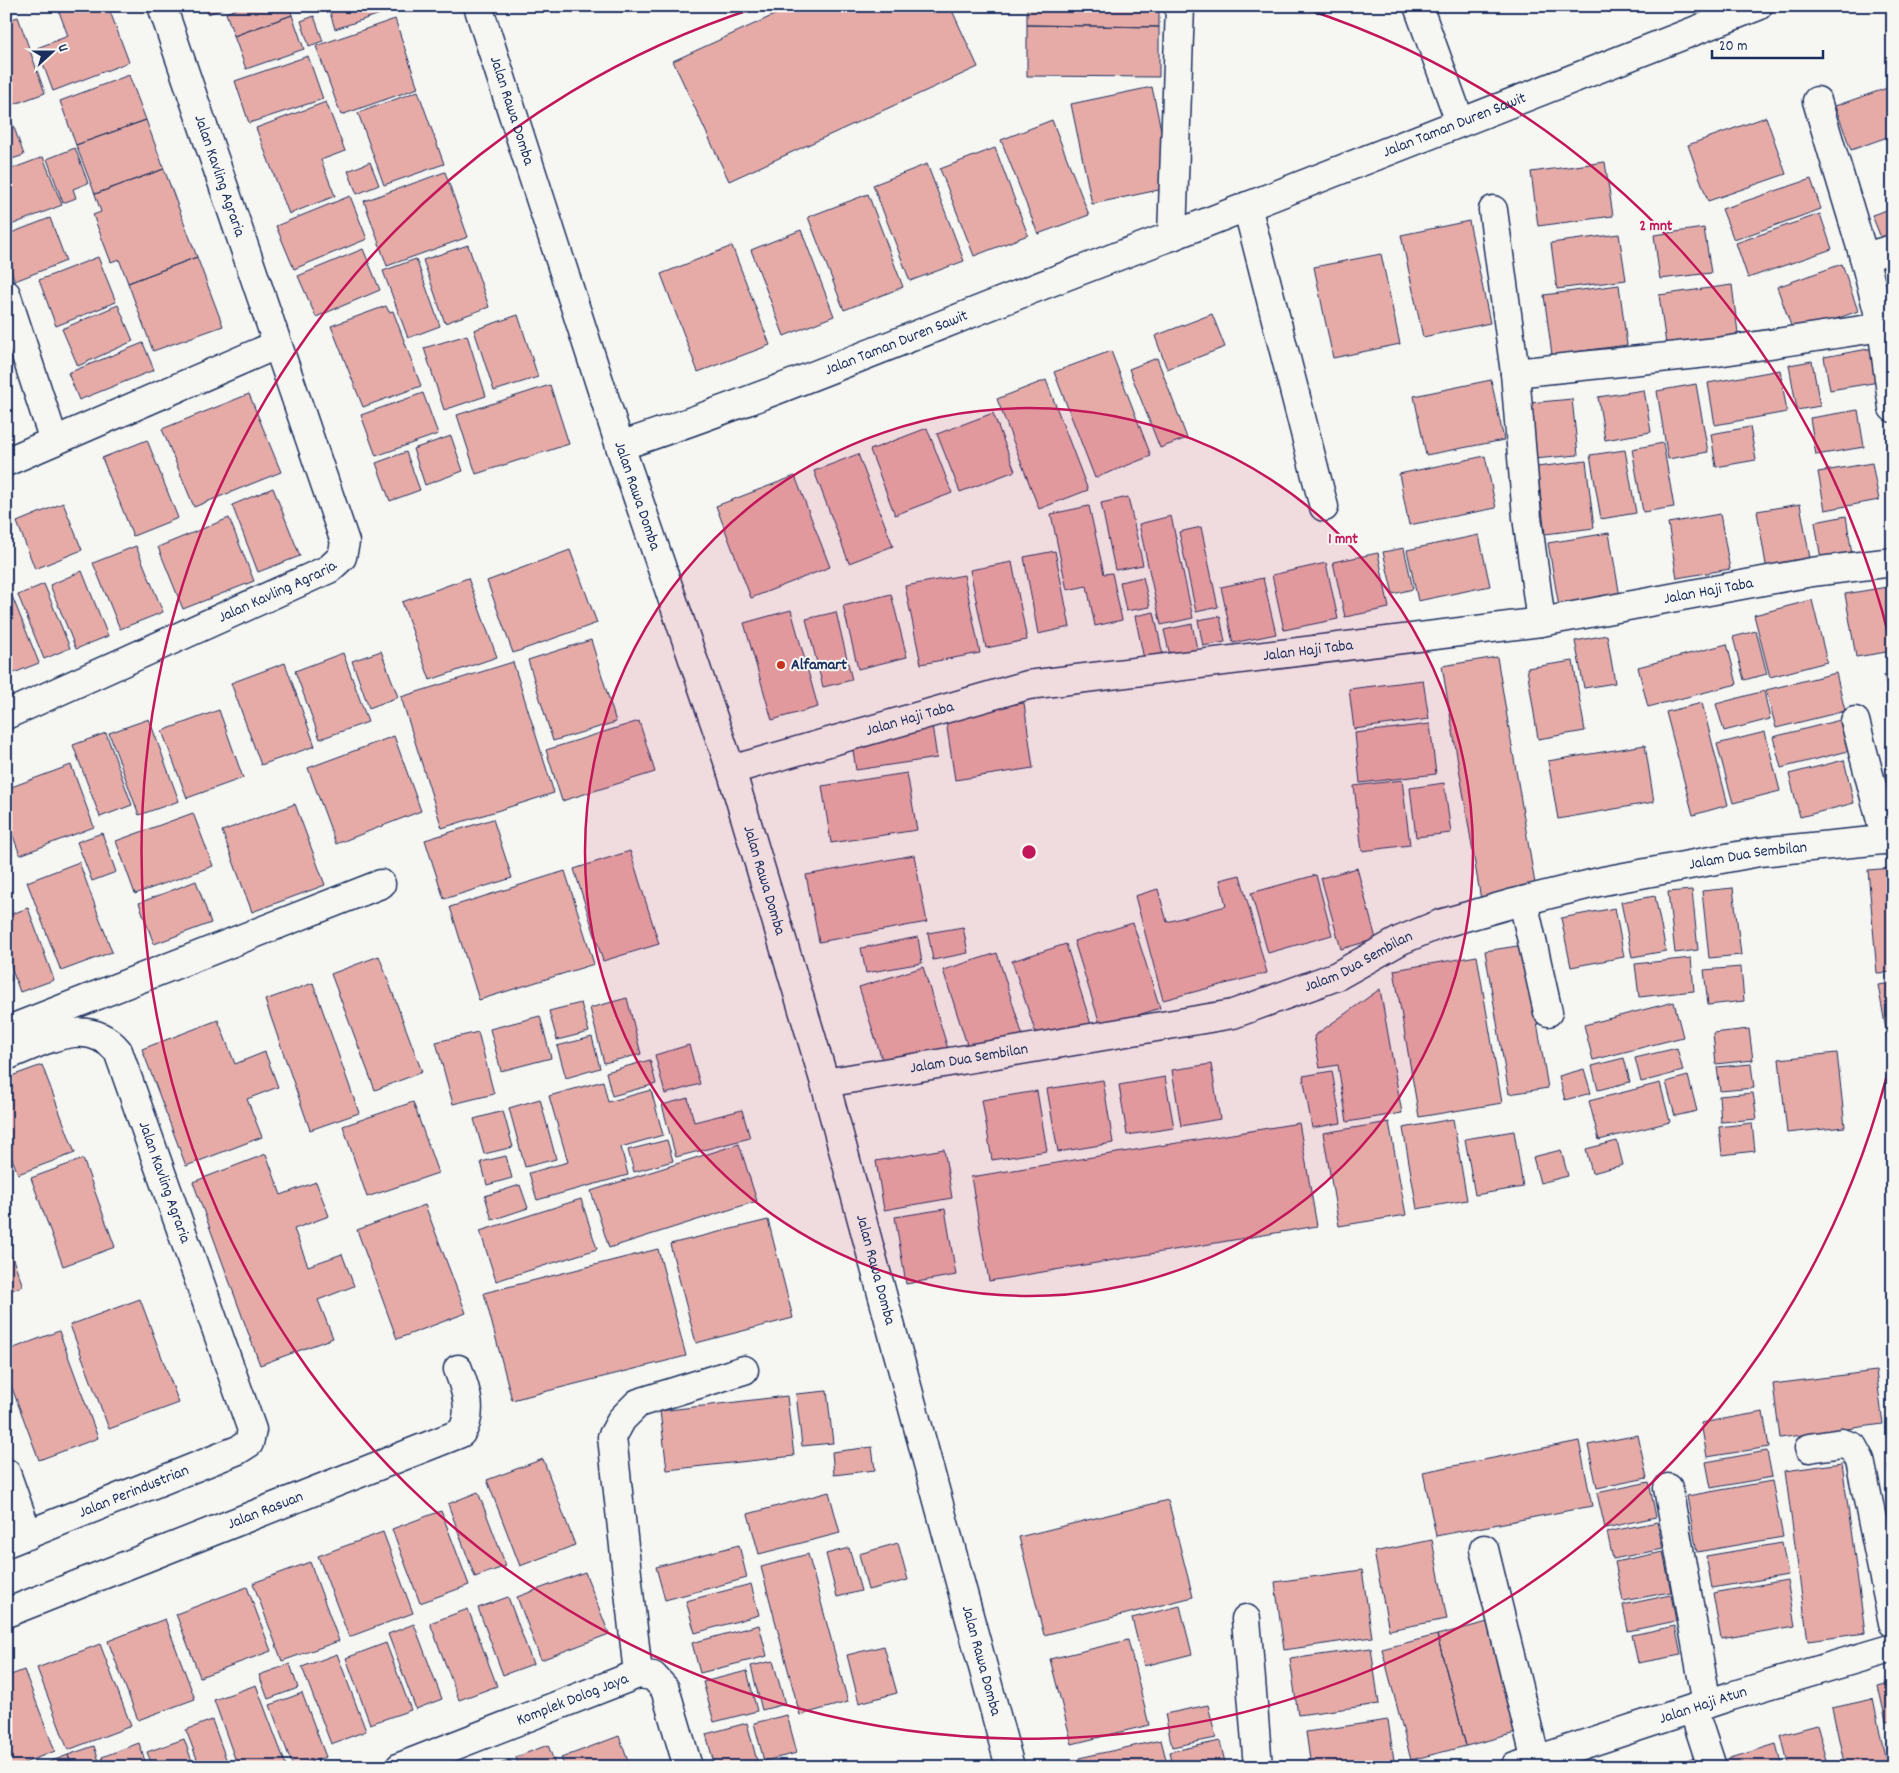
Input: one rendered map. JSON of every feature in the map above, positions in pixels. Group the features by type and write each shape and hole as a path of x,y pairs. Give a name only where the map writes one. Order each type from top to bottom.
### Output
{"street":[{"name":"Jalan Kavling Agraria","path":"6,715 329,569 342,557 345,542 276,345 162,6"},
{"name":"Jalan Rawa Domba","path":"478,6 620,446 731,770 824,1083 1010,1767"},
{"path":"1172,236 1180,6"},
{"path":"1418,6 1460,122"},
{"name":"Jalan Taman Duren Sawit","path":"620,446 698,421 1080,269 1172,236 1742,9"},
{"path":"1817,101 1864,257 1882,327 1893,408"},
{"path":"1247,206 1324,507"},
{"path":"1493,210 1515,373 1527,516 1541,622"},
{"path":"1864,257 1893,249"},
{"path":"6,294 54,441"},
{"path":"1515,373 1717,352 1882,327"},
{"path":"6,462 276,345"},
{"name":"Jalan Haji Taba","path":"731,770 1028,685 1541,622 1812,572 1893,562"},
{"path":"1855,722 1889,839"},
{"name":"Jalam Dua Sembilan","path":"824,1083 1233,1014 1337,976 1401,940 1440,924 1523,901 1603,881 1760,852 1889,839"},
{"path":"6,1031 381,884"},
{"path":"1523,901 1548,1012"},
{"name":"Jalan Kavling Agraria","path":"6,1056 57,1036 94,1032 104,1036 118,1051 252,1430"},
{"name":"Jalan Rasuan","path":"6,1614 460,1434 468,1423 467,1392 458,1369"},
{"path":"638,1674 612,1437 622,1419 638,1403 744,1370"},
{"name":"Jalan Perindustrian","path":"17,1539 238,1450 249,1443 252,1430"},
{"path":"1809,1448 1842,1443 1853,1446 1860,1460 1893,1623"},
{"path":"6,1473 17,1539"},
{"path":"1668,1488 1700,1706 1712,1767"},
{"path":"1484,1549 1525,1764"},
{"path":"1246,1619 1258,1767"},
{"name":"Jalan Haji Atun","path":"1525,1764 1700,1706 1893,1648"},
{"name":"Komplek Dolog Jaya","path":"400,1767 638,1674 653,1676 665,1690 688,1767"}],"building":[{"path":"57,6 108,6 129,62 53,91 37,48 68,36"},
{"path":"205,6 229,6 208,14"},
{"path":"244,6 289,6 292,15 234,36 226,13"},
{"path":"328,6 387,6 389,11 335,29"},
{"path":"794,6 950,6 978,67 729,181 673,61"},
{"path":"1027,6 1159,6 1159,27 1027,25"},
{"path":"292,15 304,49 246,69 234,36"},
{"path":"314,16 323,41 309,46 301,21"},
{"path":"18,17 45,93 6,107 6,21"},
{"path":"395,19 418,88 341,115 316,46"},
{"path":"1027,25 1159,27 1159,77 1027,76"},
{"path":"308,56 323,99 249,123 235,81"},
{"path":"129,75 146,120 76,145 60,101"},
{"path":"1893,86 1893,135 1851,150 1835,106"},
{"path":"1152,87 1173,187 1092,204 1071,104"},
{"path":"418,91 444,164 384,185 358,113"},
{"path":"326,102 345,151 321,160 335,196 289,214 256,128"},
{"path":"8,111 24,155 6,161 6,112"},
{"path":"1766,117 1786,174 1708,201 1688,145"},
{"path":"146,120 164,169 95,194 76,145"},
{"path":"1052,120 1089,215 1038,234 1001,140"},
{"path":"75,148 88,183 73,189 76,198 63,203 47,159"},
{"path":"995,148 1028,235 974,256 940,169"},
{"path":"43,157 62,205 6,227 6,171"},
{"path":"370,162 379,185 357,194 348,171"},
{"path":"1605,162 1613,216 1538,226 1531,172"},
{"path":"927,164 964,261 910,281 873,185"},
{"path":"164,169 197,257 128,283 119,259 111,262 93,215 101,212 95,194"},
{"path":"445,172 468,237 387,266 364,201"},
{"path":"1811,179 1821,209 1734,240 1722,209"},
{"path":"868,194 903,287 844,310 808,217"},
{"path":"350,196 367,239 294,269 276,226"},
{"path":"1893,208 1893,246 1885,248 1872,215"},
{"path":"1820,214 1832,249 1748,278 1736,243"},
{"path":"50,218 66,261 15,281 6,259 6,235"},
{"path":"1469,221 1490,323 1423,337 1401,235"},
{"path":"1704,228 1711,273 1660,279 1654,235"},
{"path":"801,230 834,316 784,336 751,250"},
{"path":"1619,234 1626,280 1557,289 1551,243"},
{"path":"468,245 489,307 445,323 423,260"},
{"path":"732,246 770,345 698,372 661,274"},
{"path":"363,249 380,290 316,317 298,276"},
{"path":"1381,254 1400,344 1333,358 1314,267"},
{"path":"98,257 116,302 56,326 39,280"},
{"path":"197,257 223,326 153,351 128,283"},
{"path":"416,259 440,326 408,338 383,271"},
{"path":"1842,264 1858,311 1794,334 1777,287"},
{"path":"1893,276 1893,291 1888,278"},
{"path":"1619,285 1627,345 1552,355 1544,295"},
{"path":"1732,285 1739,341 1667,351 1659,295"},
{"path":"118,305 133,341 78,366 62,329"},
{"path":"386,306 389,312 393,311 421,386 363,407 331,326"},
{"path":"1212,314 1225,347 1167,369 1155,336"},
{"path":"518,315 538,377 494,391 474,330"},
{"path":"467,335 486,396 444,410 424,348"},
{"path":"143,343 154,370 79,400 68,373"},
{"path":"1879,347 1885,381 1830,390 1824,357"},
{"path":"1111,351 1151,456 1095,478 1054,372"},
{"path":"1157,358 1187,438 1160,448 1129,369"},
{"path":"1812,361 1820,406 1797,410 1789,365"},
{"path":"1780,370 1787,412 1715,425 1708,383"},
{"path":"1046,380 1088,490 1039,509 997,399"},
{"path":"1491,380 1504,440 1426,455 1414,396"},
{"path":"1696,384 1708,452 1668,459 1657,391"},
{"path":"550,385 569,444 476,474 457,415"},
{"path":"1644,390 1651,432 1605,440 1598,397"},
{"path":"423,393 438,434 376,456 361,415"},
{"path":"249,394 281,472 194,507 162,429"},
{"path":"1572,399 1578,455 1534,459 1529,403"},
{"path":"1858,410 1864,447 1816,455 1810,418"},
{"path":"993,413 1015,471 960,492 937,434"},
{"path":"1750,427 1756,460 1716,467 1711,434"},
{"path":"927,428 952,493 895,515 870,450"},
{"path":"451,436 463,471 425,485 413,449"},
{"path":"147,440 178,518 133,536 102,458"},
{"path":"1663,443 1674,507 1643,512 1632,449"},
{"path":"1625,450 1636,513 1601,519 1590,455"},
{"path":"406,452 420,490 390,501 376,463"},
{"path":"858,454 893,546 849,563 814,471"},
{"path":"1485,456 1496,508 1409,525 1399,474"},
{"path":"1586,461 1594,528 1545,534 1537,467"},
{"path":"1872,463 1879,500 1825,510 1818,472"},
{"path":"795,476 830,567 751,598 716,506"},
{"path":"273,488 300,556 258,572 232,505"},
{"path":"1128,497 1143,565 1115,570 1101,503"},
{"path":"63,503 82,550 35,569 17,522"},
{"path":"1800,504 1811,564 1767,571 1757,511"},
{"path":"1089,506 1104,574 1112,573 1122,620 1095,626 1087,586 1067,590 1051,514"},
{"path":"1720,514 1730,569 1677,578 1668,523"},
{"path":"1171,516 1193,618 1161,625 1139,524"},
{"path":"1846,516 1853,561 1822,566 1815,522"},
{"path":"229,518 254,581 183,609 158,547"},
{"path":"1201,527 1218,607 1196,612 1179,532"},
{"path":"1609,533 1620,597 1559,607 1548,543"},
{"path":"1479,535 1490,586 1418,601 1407,550"},
{"path":"136,546 163,612 120,629 93,563"},
{"path":"1404,548 1413,589 1393,594 1383,552"},
{"path":"570,550 597,623 513,653 487,581"},
{"path":"1055,551 1070,627 1038,634 1024,557"},
{"path":"1378,553 1389,608 1345,617 1333,562"},
{"path":"1012,562 1027,640 986,648 970,570"},
{"path":"1326,563 1338,619 1284,630 1272,575"},
{"path":"82,571 108,636 76,649 50,585"},
{"path":"964,575 980,653 921,664 905,586"},
{"path":"1143,577 1150,607 1126,611 1120,582"},
{"path":"468,578 497,657 430,680 402,602"},
{"path":"1263,578 1276,634 1233,643 1221,587"},
{"path":"44,584 70,648 44,659 18,595"},
{"path":"1893,586 1893,651 1856,657 1845,594"},
{"path":"891,594 907,657 858,669 843,606"},
{"path":"12,596 39,663 6,676 6,598"},
{"path":"1812,600 1827,662 1770,677 1754,615"},
{"name":"Alfamart","path":"791,610 818,707 772,720 744,623"},
{"path":"836,612 852,680 823,687 806,619"},
{"path":"1154,612 1163,656 1144,659 1135,616"},
{"path":"1220,616 1225,642 1203,646 1198,620"},
{"path":"1192,624 1198,654 1171,660 1164,630"},
{"path":"1756,631 1767,674 1744,680 1733,637"},
{"path":"1607,635 1615,683 1584,688 1575,641"},
{"path":"591,640 616,722 553,741 528,660"},
{"path":"1727,644 1737,684 1648,707 1638,667"},
{"path":"381,651 398,697 369,708 352,661"},
{"path":"343,653 368,722 320,739 295,671"},
{"path":"1497,657 1536,890 1481,900 1442,666"},
{"path":"1573,661 1585,731 1538,739 1527,668"},
{"path":"513,662 554,793 442,828 401,697"},
{"path":"285,663 315,746 261,765 231,683"},
{"path":"1836,673 1845,711 1776,728 1766,690"},
{"path":"1893,674 1893,718 1884,675"},
{"path":"1423,680 1429,719 1354,729 1349,689"},
{"path":"1764,691 1770,719 1724,731 1716,704"},
{"path":"1024,703 1033,768 955,780 945,715"},
{"path":"1702,703 1728,805 1693,815 1666,712"},
{"path":"219,710 243,778 187,798 162,731"},
{"path":"1848,718 1856,749 1781,768 1773,737"},
{"path":"149,719 179,801 139,815 109,733"},
{"path":"639,721 655,772 562,801 546,750"},
{"path":"1430,724 1436,774 1360,783 1355,733"},
{"path":"932,725 937,758 856,770 851,737"},
{"path":"1765,732 1780,791 1733,803 1717,744"},
{"path":"106,733 132,805 100,817 73,745"},
{"path":"394,736 421,811 336,844 308,768"},
{"path":"1645,745 1654,802 1558,819 1548,761"},
{"path":"1844,760 1854,803 1800,817 1789,774"},
{"path":"71,765 94,827 20,855 6,817 6,789"},
{"path":"907,773 917,830 831,843 822,786"},
{"path":"1402,780 1410,845 1362,851 1354,786"},
{"path":"1444,783 1451,833 1416,837 1410,788"},
{"path":"295,804 325,885 252,912 222,831"},
{"path":"193,813 213,866 135,894 116,841"},
{"path":"493,819 512,878 444,899 425,840"},
{"path":"102,833 116,872 92,881 77,842"},
{"path":"6,843 13,863 6,866"},
{"path":"630,851 659,944 603,961 574,869"},
{"path":"914,855 927,922 819,942 806,875"},
{"path":"79,862 112,952 61,971 27,882"},
{"path":"1357,868 1376,939 1341,949 1321,878"},
{"path":"1893,868 1893,972 1877,973 1868,870"},
{"path":"565,871 594,964 479,1000 450,907"},
{"path":"1240,875 1267,973 1163,1000 1135,896 1158,889 1167,922 1226,906 1220,880"},
{"path":"1316,875 1332,935 1268,953 1251,893"},
{"path":"196,881 211,923 154,944 139,903"},
{"path":"1733,888 1741,955 1709,958 1702,891"},
{"path":"1692,890 1698,950 1675,953 1668,892"},
{"path":"1655,896 1666,951 1632,957 1621,902"},
{"path":"28,908 54,980 20,992 6,953 6,916"},
{"path":"1615,908 1624,957 1571,967 1561,918"},
{"path":"1133,923 1160,1008 1101,1027 1074,941"},
{"path":"963,927 968,953 933,960 928,933"},
{"path":"918,937 922,963 866,973 861,948"},
{"path":"1066,944 1093,1031 1040,1046 1012,961"},
{"path":"1524,945 1548,1088 1509,1094 1485,951"},
{"path":"997,953 1025,1043 970,1054 943,970"},
{"path":"379,956 422,1072 375,1090 331,974"},
{"path":"1477,956 1502,1103 1419,1117 1394,970"},
{"path":"1691,958 1694,991 1639,997 1635,964"},
{"path":"6,963 12,980 6,982"},
{"path":"923,967 948,1049 885,1069 859,987"},
{"path":"1741,967 1744,1001 1708,1005 1704,970"},
{"path":"313,983 359,1113 310,1130 265,1000"},
{"path":"1893,983 1893,1052 1890,1052 1878,985"},
{"path":"1380,989 1402,1113 1347,1122 1338,1065 1320,1068 1314,1036"},
{"path":"627,998 641,1054 604,1063 590,1008"},
{"path":"1674,1002 1683,1037 1593,1060 1584,1025"},
{"path":"581,1003 589,1032 557,1040 549,1011"},
{"path":"540,1016 551,1058 501,1071 490,1029"},
{"path":"218,1020 235,1064 265,1052 278,1087 247,1099 262,1137 186,1166 142,1049"},
{"path":"1749,1029 1753,1060 1716,1064 1713,1033"},
{"path":"478,1032 494,1094 453,1104 436,1042"},
{"path":"592,1037 600,1068 566,1078 557,1046"},
{"path":"689,1045 700,1084 665,1094 655,1055"},
{"path":"1677,1048 1683,1071 1641,1082 1635,1058"},
{"path":"1837,1053 1845,1127 1787,1133 1779,1059"},
{"path":"1624,1058 1630,1082 1598,1090 1592,1066"},
{"path":"650,1060 656,1084 612,1096 606,1072"},
{"path":"1211,1064 1220,1119 1181,1126 1172,1070"},
{"path":"1751,1064 1754,1088 1720,1091 1717,1067"},
{"path":"42,1065 75,1153 18,1174 6,1143 6,1078"},
{"path":"1584,1069 1591,1093 1565,1100 1559,1076"},
{"path":"1332,1071 1341,1123 1312,1128 1303,1076"},
{"path":"1688,1076 1697,1111 1675,1116 1666,1082"},
{"path":"1165,1077 1174,1128 1127,1135 1119,1085"},
{"path":"1103,1080 1113,1143 1058,1152 1047,1089"},
{"path":"603,1081 608,1102 651,1090 663,1135 621,1147 628,1175 537,1200 529,1173 568,1162 549,1096"},
{"path":"1660,1083 1670,1122 1599,1140 1589,1101"},
{"path":"1037,1091 1047,1151 992,1160 982,1100"},
{"path":"1753,1093 1757,1119 1721,1122 1719,1096"},
{"path":"688,1098 694,1122 742,1110 750,1138 676,1157 662,1105"},
{"path":"540,1099 556,1159 525,1167 509,1108"},
{"path":"413,1102 438,1173 367,1197 343,1126"},
{"path":"503,1111 513,1147 484,1154 474,1119"},
{"path":"1453,1119 1467,1200 1417,1209 1403,1128"},
{"path":"1389,1122 1406,1215 1339,1226 1323,1133"},
{"path":"1299,1123 1317,1226 989,1281 971,1177"},
{"path":"1752,1123 1755,1151 1722,1155 1719,1127"},
{"path":"1514,1131 1523,1187 1475,1195 1465,1139"},
{"path":"667,1140 673,1161 634,1172 628,1150"},
{"path":"1617,1141 1623,1165 1592,1173 1586,1149"},
{"path":"739,1144 757,1201 609,1248 591,1191"},
{"path":"944,1149 952,1198 884,1210 876,1161"},
{"path":"1561,1150 1568,1176 1540,1183 1533,1157"},
{"path":"266,1154 281,1195 316,1182 329,1216 294,1229 308,1266 342,1254 354,1286 318,1300 333,1338 260,1365 193,1182"},
{"path":"506,1156 512,1178 487,1185 481,1162"},
{"path":"83,1159 115,1247 63,1266 31,1178"},
{"path":"520,1185 528,1208 492,1220 485,1196"},
{"path":"581,1199 597,1249 496,1281 480,1231"},
{"path":"425,1205 466,1313 397,1339 357,1230"},
{"path":"945,1209 956,1275 906,1284 895,1217"},
{"path":"768,1220 793,1318 696,1343 670,1244"},
{"path":"6,1241 23,1286 6,1292"},
{"path":"658,1249 686,1356 512,1400 484,1293"},
{"path":"140,1299 179,1403 109,1429 70,1325"},
{"path":"59,1331 98,1438 39,1460 6,1372 6,1351"},
{"path":"1876,1371 1883,1424 1780,1438 1773,1384"},
{"path":"827,1391 833,1443 802,1446 796,1394"},
{"path":"787,1396 794,1456 667,1470 660,1411"},
{"path":"1893,1398 1893,1429 1889,1399"},
{"path":"1763,1412 1769,1447 1707,1457 1701,1423"},
{"path":"1638,1435 1647,1478 1597,1488 1588,1445"},
{"path":"1579,1441 1592,1506 1436,1536 1423,1472"},
{"path":"872,1447 875,1470 834,1475 832,1452"},
{"path":"1767,1451 1772,1477 1711,1488 1706,1462"},
{"path":"543,1459 575,1545 520,1566 487,1480"},
{"path":"1842,1463 1865,1633 1808,1641 1785,1471"},
{"path":"1888,1465 1893,1465 1893,1500"},
{"path":"1772,1481 1783,1537 1697,1552 1687,1496"},
{"path":"1649,1482 1656,1517 1605,1528 1597,1493"},
{"path":"478,1492 506,1566 475,1577 448,1504"},
{"path":"829,1492 840,1533 759,1554 748,1514"},
{"path":"1168,1500 1193,1597 1044,1635 1019,1537"},
{"path":"441,1511 469,1585 420,1603 392,1529"},
{"path":"1657,1522 1663,1549 1613,1559 1607,1532"},
{"path":"383,1532 413,1613 349,1637 318,1556"},
{"path":"1432,1540 1447,1619 1389,1630 1374,1552"},
{"path":"898,1543 908,1580 868,1590 859,1554"},
{"path":"1782,1543 1788,1575 1712,1588 1706,1556"},
{"path":"739,1545 747,1578 665,1600 656,1567"},
{"path":"849,1548 861,1591 837,1597 826,1554"},
{"path":"1663,1552 1671,1592 1623,1601 1615,1562"},
{"path":"808,1554 848,1702 800,1715 761,1567"},
{"path":"310,1562 339,1641 282,1661 253,1583"},
{"path":"1362,1570 1372,1637 1284,1650 1275,1582"},
{"path":"585,1572 609,1634 541,1660 517,1597"},
{"path":"1787,1580 1795,1626 1721,1639 1713,1593"},
{"path":"751,1584 759,1615 695,1633 686,1601"},
{"path":"247,1587 271,1651 200,1677 176,1614"},
{"path":"1671,1595 1676,1621 1628,1631 1623,1605"},
{"path":"508,1597 533,1664 503,1675 478,1608"},
{"path":"1180,1606 1192,1654 1144,1666 1132,1618"},
{"path":"468,1609 497,1686 459,1700 430,1623"},
{"path":"165,1619 195,1699 138,1720 108,1641"},
{"path":"1488,1622 1516,1733 1466,1746 1437,1635"},
{"path":"414,1624 442,1699 416,1709 388,1634"},
{"path":"759,1625 767,1656 700,1673 692,1643"},
{"path":"1675,1626 1681,1655 1638,1663 1632,1635"},
{"path":"1437,1635 1466,1746 1411,1760 1382,1649"},
{"path":"1128,1640 1149,1725 1072,1744 1050,1659"},
{"path":"386,1643 411,1710 370,1724 346,1658"},
{"path":"100,1644 131,1726 68,1750 37,1668"},
{"path":"884,1646 897,1693 859,1703 847,1655"},
{"path":"1371,1648 1379,1704 1298,1715 1290,1659"},
{"path":"337,1654 366,1731 331,1744 302,1667"},
{"path":"773,1661 785,1704 762,1710 751,1666"},
{"path":"290,1664 298,1688 268,1699 259,1675"},
{"path":"24,1670 55,1751 14,1767 6,1767 6,1677"},
{"path":"747,1671 757,1711 714,1722 703,1682"},
{"path":"1893,1682 1893,1720 1886,1721 1878,1686"},
{"path":"256,1685 286,1765 282,1767 238,1767 214,1700"},
{"path":"302,1693 326,1757 293,1767 270,1705"},
{"path":"1873,1699 1887,1767 1845,1767 1832,1708"},
{"path":"1208,1705 1216,1738 1172,1747 1165,1714"},
{"path":"787,1715 797,1753 764,1761 754,1723"},
{"path":"212,1720 229,1767 200,1767 186,1730"},
{"path":"1388,1720 1395,1767 1311,1767 1306,1732"},
{"path":"747,1723 757,1761 735,1767 715,1767 706,1734"},
{"path":"1817,1725 1829,1767 1789,1767 1781,1735"},
{"path":"619,1736 630,1767 565,1767 561,1758"},
{"path":"184,1739 194,1767 153,1767 147,1752"},
{"path":"1161,1740 1168,1767 1081,1767 1079,1758"},
{"path":"1220,1741 1226,1767 1172,1767 1169,1752"},
{"path":"139,1743 147,1767 105,1767 102,1757"},
{"path":"1776,1744 1782,1767 1723,1767 1721,1761"},
{"path":"548,1745 556,1767 519,1767 516,1757"},
{"path":"94,1746 101,1767 72,1767 68,1755"},
{"path":"68,1755 72,1767 36,1767"},
{"path":"1697,1756 1701,1767 1668,1767"},
{"path":"510,1760 513,1767 493,1767"}],"place":[{"name":"Alfamart","path":"781,665"}]}
